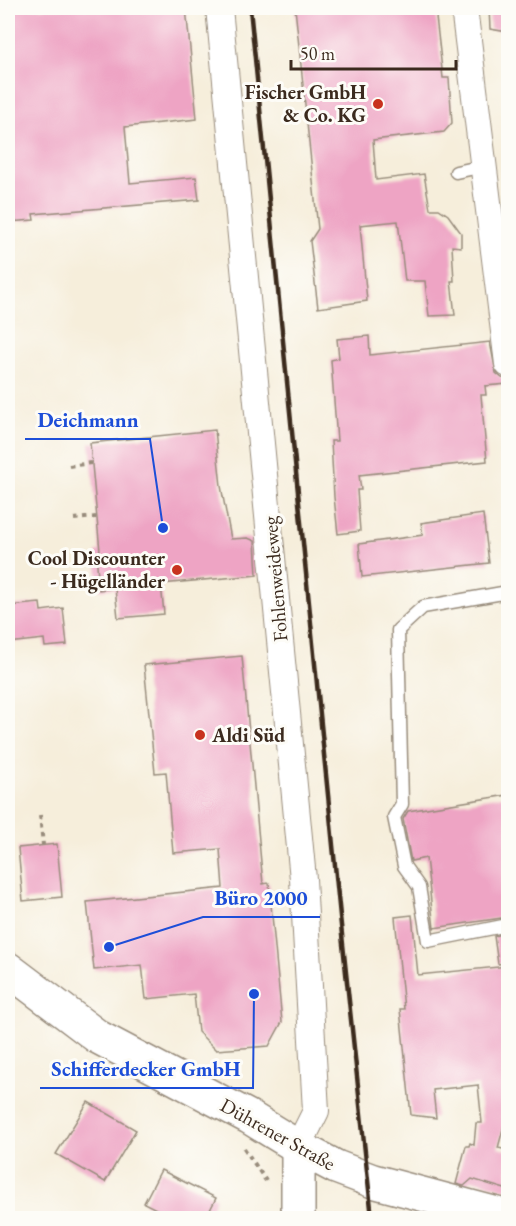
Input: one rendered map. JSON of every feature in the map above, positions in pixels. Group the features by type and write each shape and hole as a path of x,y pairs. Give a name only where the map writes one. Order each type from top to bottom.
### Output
{"main road":[{"name":"Dührener Straße","path":"8,969 98,1037 249,1117 336,1167 373,1181 498,1216"},
{"path":"298,1147 298,1218"}],"street":[{"name":"Fohlenweideweg","path":"219,8 304,902 316,1111 298,1147"},
{"path":"464,8 474,58 484,165 508,364"}],"lane":[{"path":"456,172 484,165"},
{"path":"508,592 423,607 398,630 402,804 394,817 404,866 419,887 428,941 508,925"}],"path":[{"path":"69,466 91,464"},
{"path":"74,519 96,517"},
{"path":"40,815 43,845"}],"building":[{"path":"8,8 186,8 197,119 125,127 130,183 196,177 199,200 33,214 34,220 8,222"},
{"name":"Fischer GmbH & Co. KG","path":"295,8 435,8 443,78 449,78 452,123 444,132 373,140 376,180 424,174 430,209 439,209 448,215 461,233 461,247 452,246 454,281 451,281 455,315 429,316 425,281 405,281 398,221 360,225 367,301 318,308 310,241 318,229"},
{"path":"489,8 508,8 508,32 490,29"},
{"path":"369,336 370,355 490,342 496,373 508,379 508,384 485,386 486,395 481,395 487,461 359,475 361,490 357,490 360,531 338,534 331,441 337,441 331,360 339,358 337,339"},
{"path":"215,430 221,486 231,539 248,538 255,541 257,575 161,584 164,614 118,618 115,588 99,590 96,552 100,551 90,443"},
{"path":"483,514 489,563 362,577 359,544 423,535 421,523"},
{"path":"40,603 41,611 63,608 67,645 45,647 44,639 8,643 8,606"},
{"path":"242,656 263,884 269,883 282,1022 269,1046 216,1050 198,1032 194,994 146,999 142,965 94,970 87,902 223,888 220,849 173,853 166,772 155,773 144,665"},
{"path":"508,795 508,917 434,928 426,858 411,861 403,819 408,811"},
{"path":"57,844 62,897 23,901 18,848"},
{"path":"412,915 418,975 508,966 508,1110 498,1148 508,1150 508,1190 472,1179 464,1186 456,1184 466,1146 470,1143 474,1145 476,1123 482,1123 478,1085 433,1090 436,1118 411,1115 400,1009 404,1009 395,917"},
{"path":"508,933 508,963 498,964 494,936"},
{"path":"88,1102 136,1130 105,1182 56,1154"},
{"path":"161,1170 216,1198 206,1218 174,1218 144,1203"}],"railway":[{"path":"250,8 372,1218"}],"place":[{"name":"Fischer GmbH & Co. KG","path":"378,104"},
{"name":"Deichmann","path":"163,528"},
{"name":"Cool Discounter - Hügelländer","path":"177,570"},
{"name":"Aldi Süd","path":"200,735"},
{"name":"Büro 2000","path":"109,947"},
{"name":"Schifferdecker GmbH","path":"254,994"}]}
